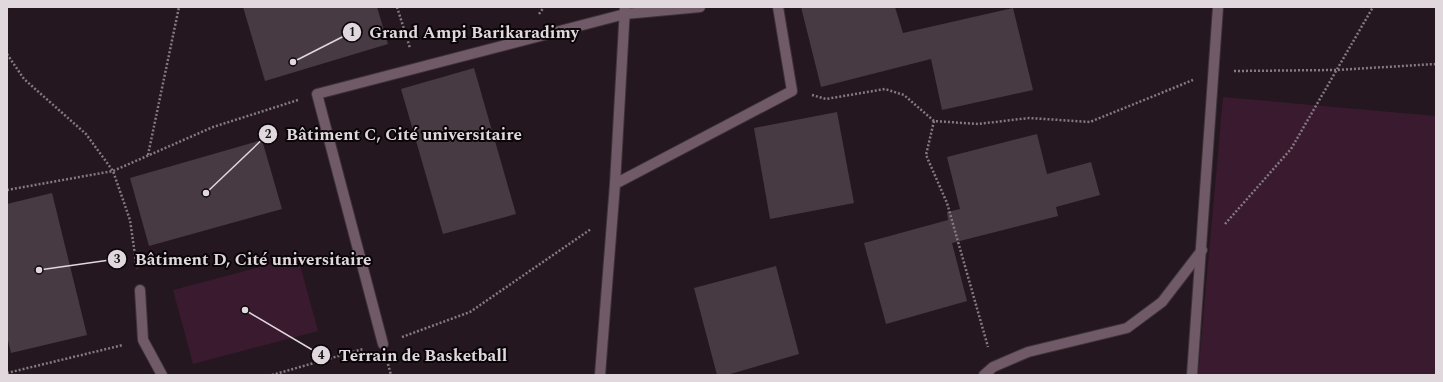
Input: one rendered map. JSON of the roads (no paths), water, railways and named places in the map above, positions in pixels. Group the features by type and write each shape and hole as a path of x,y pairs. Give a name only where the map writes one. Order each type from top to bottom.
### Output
{"street":[{"path":"383,344 317,94 625,11 700,7"},
{"path":"615,184 792,91 778,7"},
{"path":"1192,375 1218,7"},
{"path":"600,375 615,184 625,11"},
{"path":"984,375 993,367 1028,352 1127,328 1162,302 1202,250"},
{"path":"140,290 143,340 162,375"}],"place":[{"name":"Grand Ampi Barikaradimy","path":"293,62"},
{"name":"Bâtiment C, Cité universitaire","path":"206,193"},
{"name":"Bâtiment D, Cité universitaire","path":"39,270"},
{"name":"Terrain de Basketball","path":"245,310"}]}
